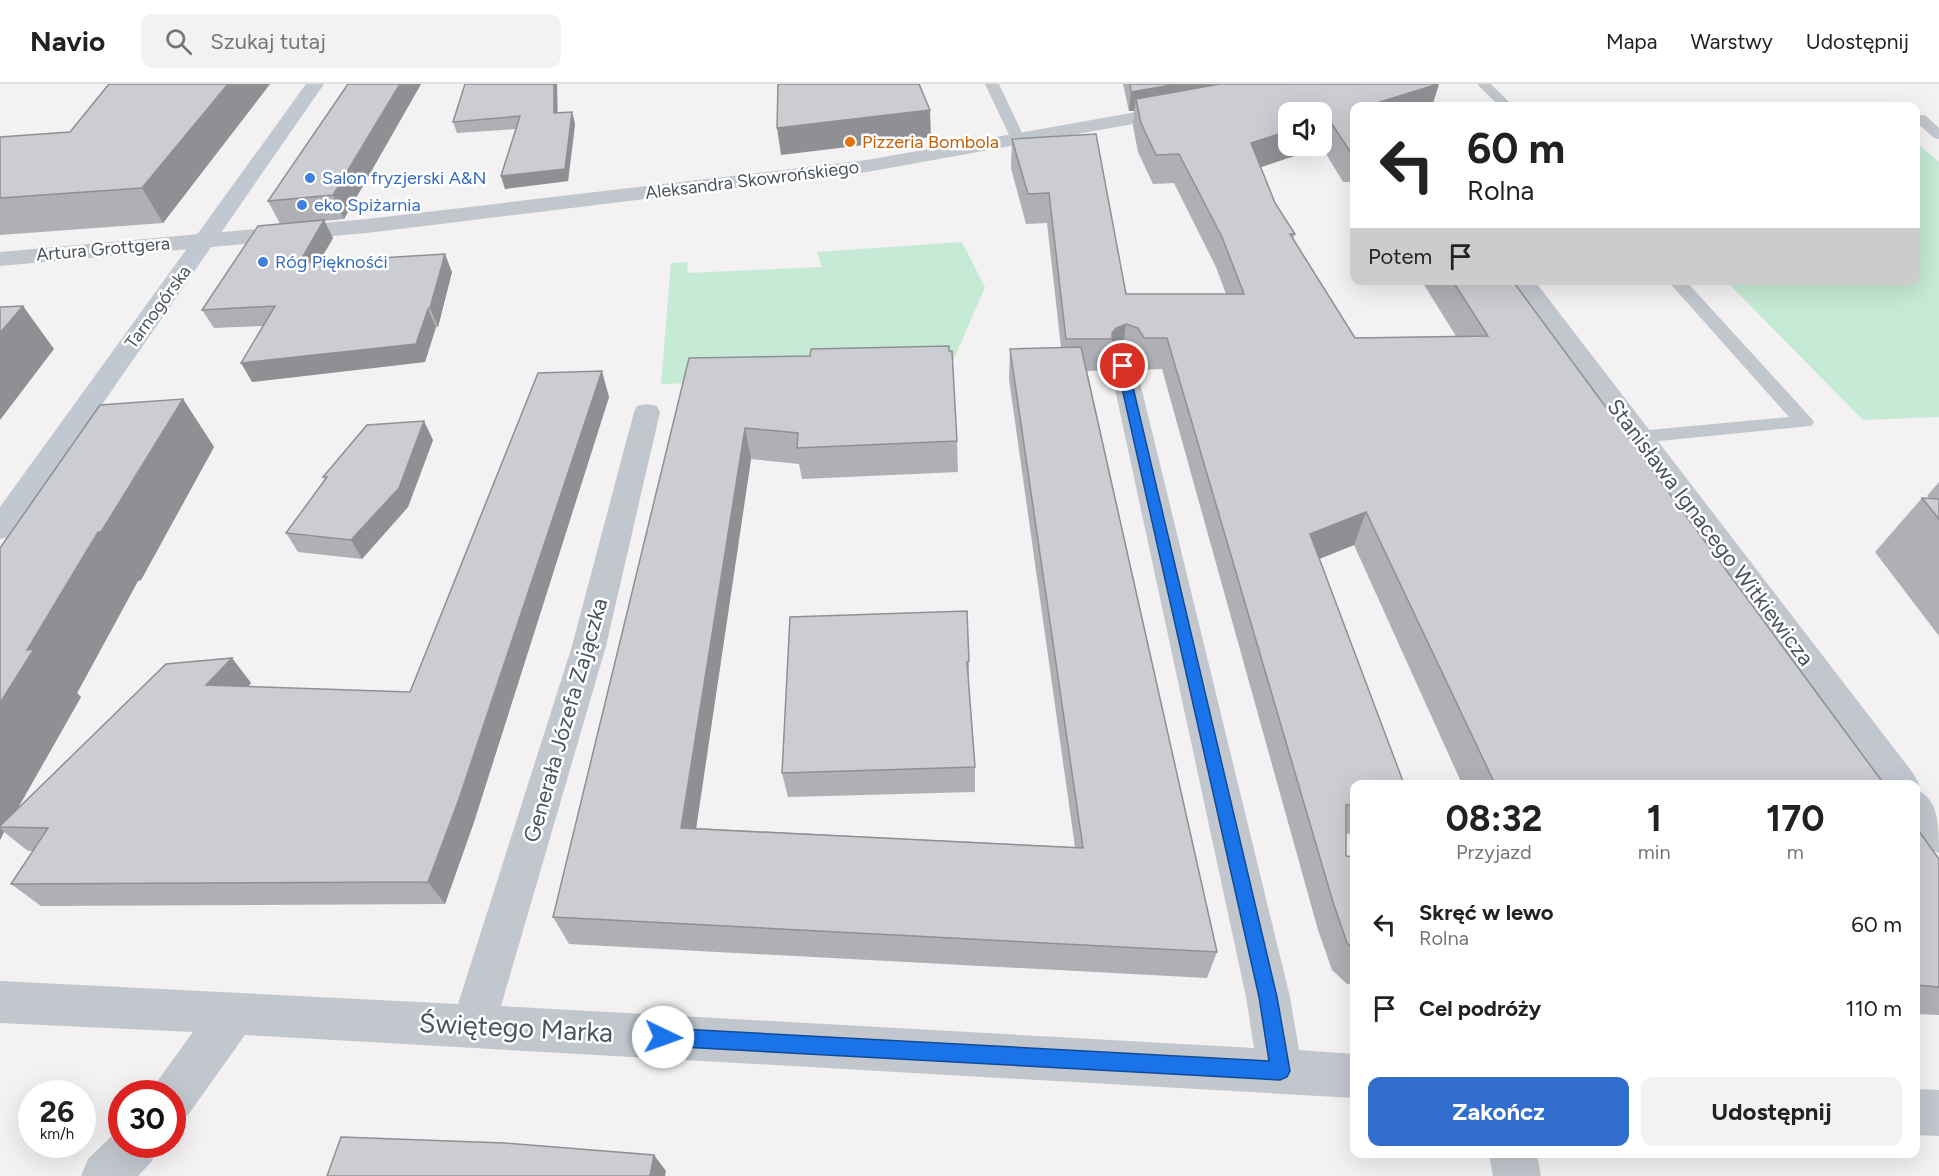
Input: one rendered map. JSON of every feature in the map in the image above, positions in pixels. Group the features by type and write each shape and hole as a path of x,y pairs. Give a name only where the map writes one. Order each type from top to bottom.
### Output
{"main road":[{"name":"Tarnogórska","path":"0,528 315,84"}],"street":[{"name":"Aleksandra Skowrońskiego","path":"207,239 367,226 867,166 1194,107"},
{"name":"Artura Grottgera","path":"0,258 207,239"},
{"name":"Stanisława Ignacego Witkiewicza","path":"1526,285 1897,780"},
{"path":"1123,366 1268,997 1280,1071"},
{"name":"Generała Józefa Zajączka","path":"473,1026 589,646 647,412"},
{"path":"1920,810 1939,836"},
{"name":"Świętego Marka","path":"0,1002 473,1026 1350,1076"},
{"path":"186,1080 234,1013"},
{"path":"1920,1112 1939,1113"},
{"path":"105,1176 122,1158"},
{"path":"1514,1158 1517,1176"}],"lane":[{"path":"992,84 1018,139"},
{"path":"1484,84 1502,102"},
{"path":"1920,118 1939,121"},
{"path":"1920,120 1939,135"},
{"path":"1639,437 1804,422 1680,285"}],"green space":[{"path":"1920,145 1939,162 1939,417 1863,420 1730,285 1920,285"},
{"path":"962,242 985,287 947,375 661,384 671,263 688,262 687,273 822,267 817,252"}],"building":[{"path":"109,84 228,84 142,188 0,198 0,137 70,132"},
{"path":"348,84 400,84 333,195 268,201"},
{"path":"465,84 554,84 554,113 572,112 565,169 501,176 520,116 453,122"},
{"path":"778,84 919,84 930,110 777,128"},
{"path":"1130,84 1177,84 1131,92"},
{"path":"1220,84 1438,84 1380,102 1350,102 1350,151 1332,124 1332,102 1278,102 1278,134 1251,143 1275,203 1295,234 1290,234 1355,338 1488,336 1455,285 1516,285 1881,780 1493,780 1366,512 1310,534 1402,780 1350,780 1350,804 1346,805 1346,856 1350,856 1350,946 1333,902 1167,338 1144,338 1138,328 1126,324 1116,328 1112,333 1112,339 1066,339 1049,193 1028,194 1012,139 1096,134 1126,294 1244,294 1222,237 1179,154 1156,155 1141,123 1136,99"},
{"path":"324,220 299,263 445,254 430,308 416,344 241,363 275,306 202,310 258,226"},
{"path":"23,306 0,333 0,307"},
{"path":"949,346 949,351 952,351 957,441 797,448 798,433 745,428 681,828 1083,848 1010,349 1081,347 1217,952 553,917 689,358 810,356 811,349"},
{"path":"602,371 459,799 428,882 11,884 48,828 0,826 166,664 232,658 206,685 410,692 538,373"},
{"path":"183,399 101,532 98,532 27,650 34,649 0,703 0,548 100,405"},
{"path":"424,421 399,488 351,540 286,533 327,477 323,477 367,425"},
{"path":"1922,498 1939,499 1939,519"},
{"path":"967,611 969,661 967,662 975,767 782,773 790,617"},
{"path":"1920,833 1939,859 1939,987 1920,985"},
{"path":"341,1137 504,1143 654,1155 650,1176 327,1176"}],"place":[{"name":"Pizzeria Bombola","path":"850,142"},
{"name":"Salon fryzjerski A&N","path":"310,178"},
{"name":"eko Spiżarnia","path":"302,205"},
{"name":"Róg Pięknośći","path":"263,262"}],"route":[{"path":"663,1037 1280,1071 1268,997 1123,366"}]}
